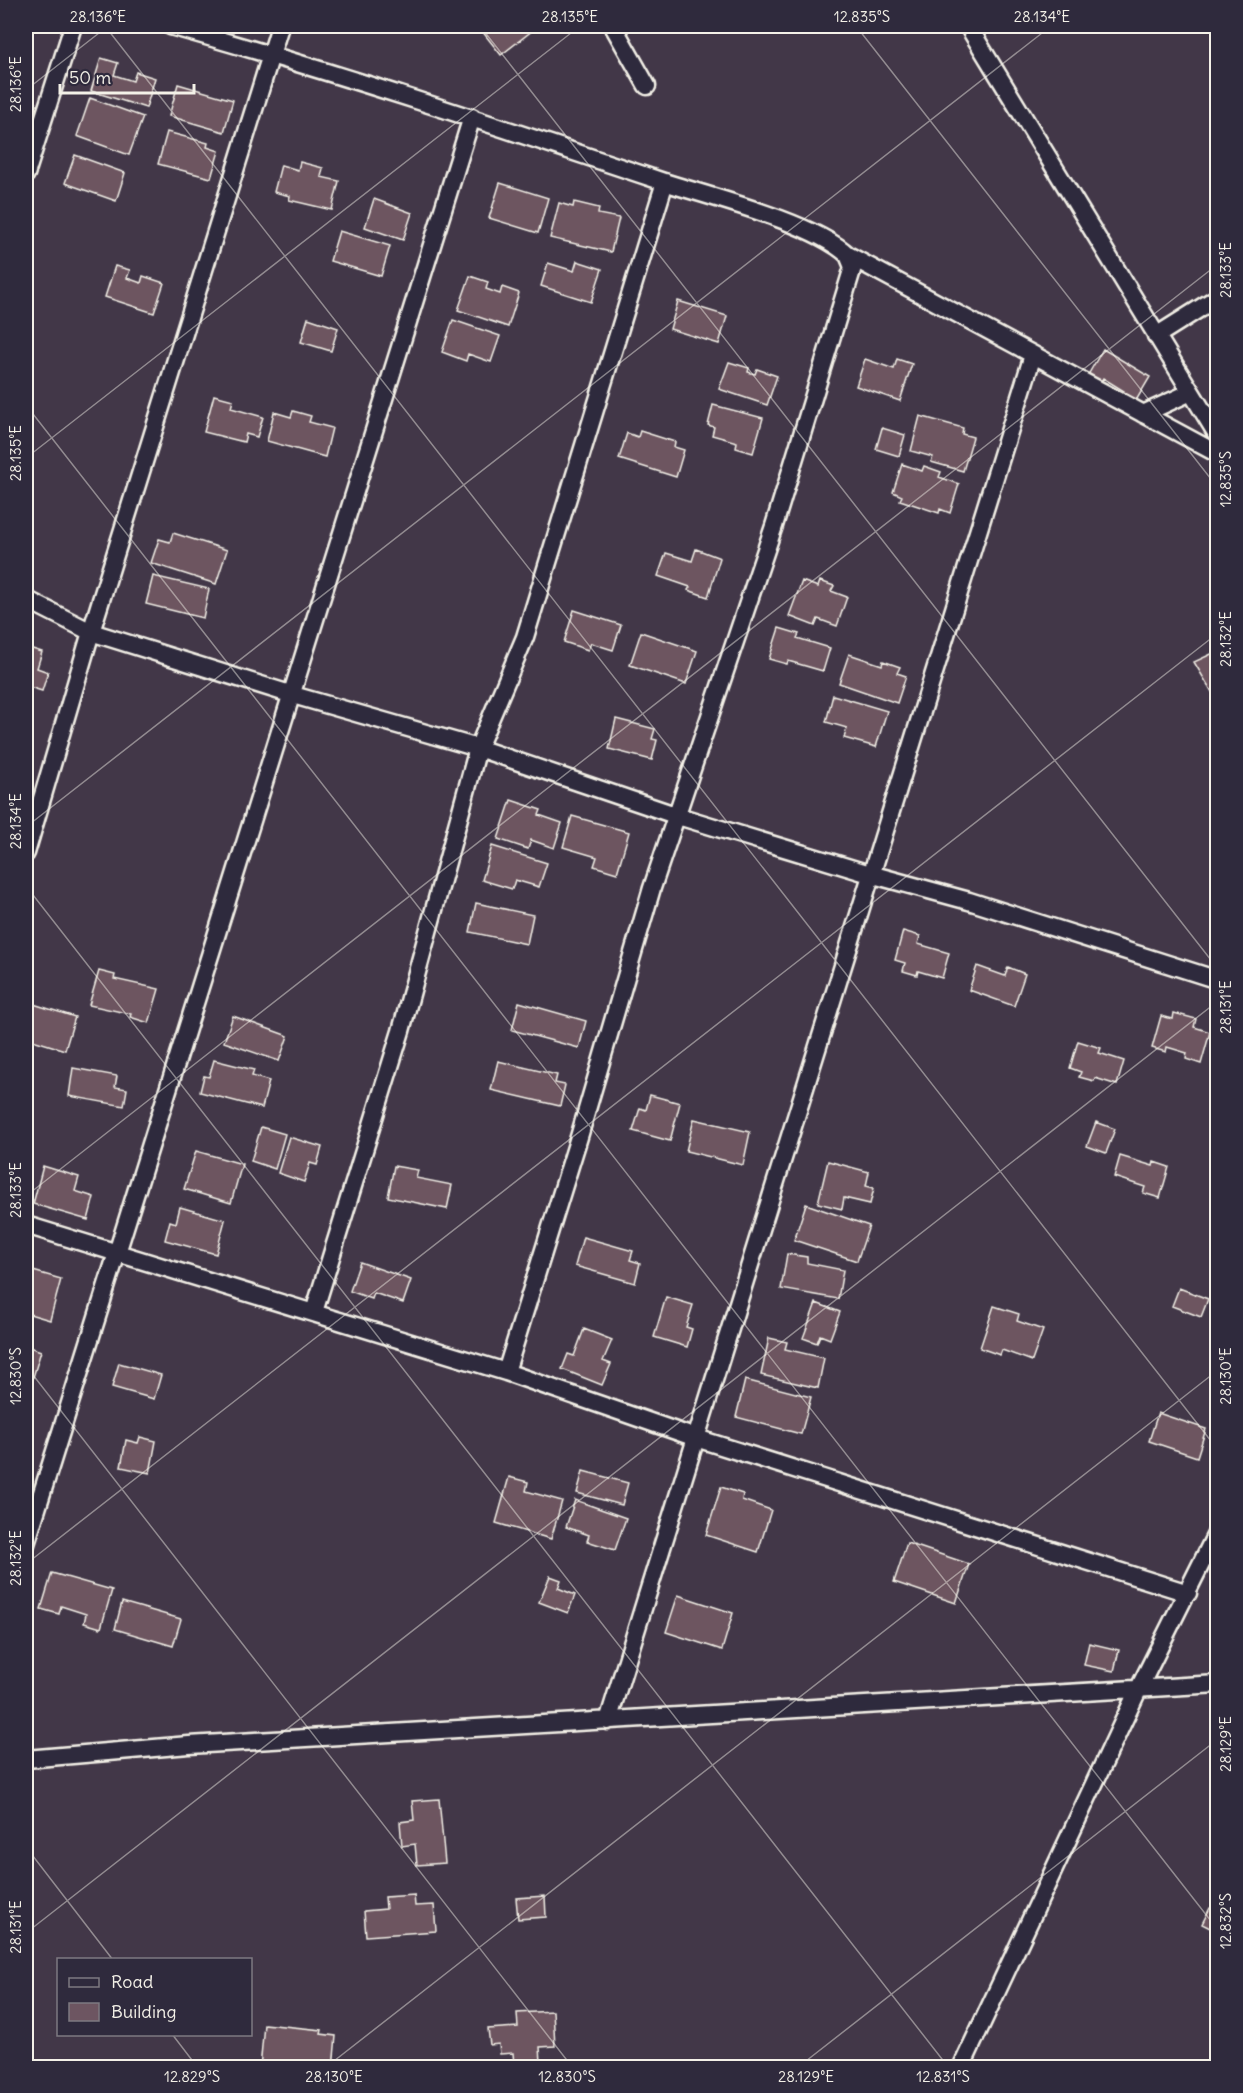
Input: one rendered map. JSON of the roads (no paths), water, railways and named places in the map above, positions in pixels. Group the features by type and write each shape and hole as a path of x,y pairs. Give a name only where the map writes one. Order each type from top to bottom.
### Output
{"street":[{"path":"26,174 73,26"},
{"path":"170,26 270,54 472,117 770,217 837,244 848,255 1218,454"},
{"path":"26,853 91,632 280,26"},
{"path":"613,26 647,86"},
{"path":"968,26 1218,436"},
{"path":"26,1544 472,117"},
{"path":"314,1312 401,1031 478,748 525,637 665,182"},
{"path":"506,1372 579,1137 652,888 774,526 853,267 848,255"},
{"path":"1156,336 1218,297"},
{"path":"608,1721 870,874 1034,355"},
{"path":"1143,414 1191,392"},
{"path":"26,599 91,632 293,695 478,748 678,816 870,874 969,901 1218,980"},
{"path":"26,1225 506,1372 696,1438 1188,1593"},
{"path":"961,2067 1138,1690 1218,1530"},
{"path":"26,1759 189,1745 1218,1684"}]}
